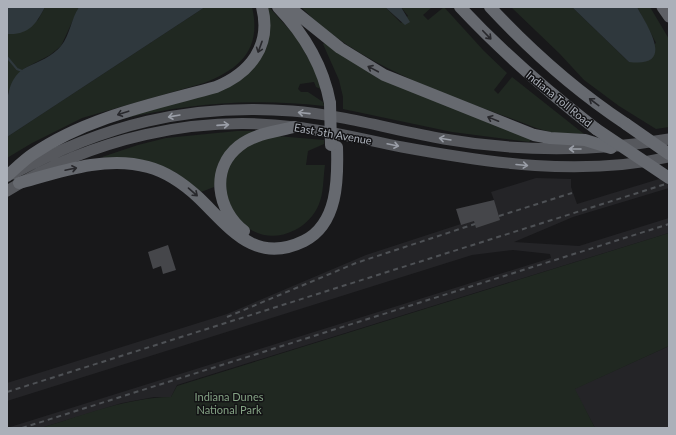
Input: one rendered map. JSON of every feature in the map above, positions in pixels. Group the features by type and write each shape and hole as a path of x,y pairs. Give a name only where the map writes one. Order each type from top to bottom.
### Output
{"highway":[{"path":"20,183 70,169 113,164 147,166 166,173 183,184 230,230 249,243 261,248 286,248 308,239 317,232 330,212 336,187 333,104 324,76 313,51 295,26 285,7"},
{"path":"285,7 340,48 363,63 398,81 534,135 550,138 585,140 611,148"},
{"name":"Indiana Toll Road","path":"460,7 522,69 558,100 596,129 669,178"},
{"name":"Indiana Toll Road","path":"490,7 507,25 571,83 669,154"},
{"path":"662,7 669,17"},
{"path":"7,177 33,154 75,131 110,117 216,88 232,81 253,62 261,46 264,22 262,8"},
{"path":"294,126 250,139 239,146 224,165 220,179 220,192 223,204 235,225 252,236 272,241 283,241 303,233 318,218 323,209 329,188 334,146"}],"main road":[{"name":"East 5th Avenue","path":"7,177 73,144 108,131 175,116 236,110 317,114 445,139 489,145 545,149 611,148 669,139"},
{"name":"East 5th Avenue","path":"7,191 55,164 86,152 143,135 178,129 237,124 294,126 437,153 525,165 576,167 619,165 669,157"}],"shaded area":[{"path":"7,7 45,7 35,23 27,30 21,33 8,34"},
{"path":"79,7 205,7 7,137 8,98 13,80 27,67 50,56 58,50 64,42"},
{"path":"385,7 401,7 410,22 405,25"},
{"path":"572,7 637,7 652,35 655,44 655,53 652,59 643,62 629,62"},
{"path":"669,176 669,188 573,217 514,242 579,246 669,218 669,233 177,385 171,397 154,397 122,403 41,428 7,428 551,258 550,254 513,250 472,255 7,401 7,383 227,314 366,255 461,224 494,200 491,192 536,178 571,179 571,187 577,204"},
{"path":"669,346 669,428 595,428 574,389"}],"green space":[{"path":"45,7 79,7 61,46 50,55 25,68 15,78 7,95 7,31 8,34 38,20"},
{"path":"205,7 252,7 254,35 251,46 238,64 228,71 204,83 82,118 32,143 7,158 7,137"},
{"path":"266,7 269,7 297,38 315,71 321,89 316,87 314,82 300,84 298,89 301,92 308,92 323,102 324,106 272,102 247,102 173,109 121,119 212,92 254,65"},
{"path":"301,7 385,7 401,23 408,16 401,7 432,7 423,15 428,20 444,7 484,51 507,73 494,90 498,94 512,77 584,134 554,133 536,128 411,80 381,65 353,48 326,29"},
{"path":"511,7 572,7 629,62 656,43 637,7 650,7 669,39 669,127 656,129 619,106 584,80 560,54"},
{"path":"325,43 532,139 529,142 452,132 343,109 343,97 339,80 323,44"},
{"path":"237,131 256,131 218,164 214,187 201,192 175,172 153,163 102,157 138,145 166,138"},
{"path":"277,136 324,140 324,144 308,151 306,165 325,165 322,195 315,212 299,228 275,236 256,233 242,223 231,208 226,190 227,172 235,156 251,143"},
{"name":"Indiana Dunes National Park","path":"669,233 669,346 575,389 595,428 41,428 121,404 138,400 171,397 177,386"}],"building":[{"path":"494,200 500,220 476,228 474,221 461,225 456,209"},
{"path":"168,245 176,270 163,274 161,266 153,269 148,252"}],"waterway":[{"path":"7,57 17,69 22,71"}],"railway":[{"path":"7,392 669,183"},
{"path":"499,216 572,193"},
{"path":"227,317 356,263 475,224"},
{"path":"22,428 669,224"}]}
